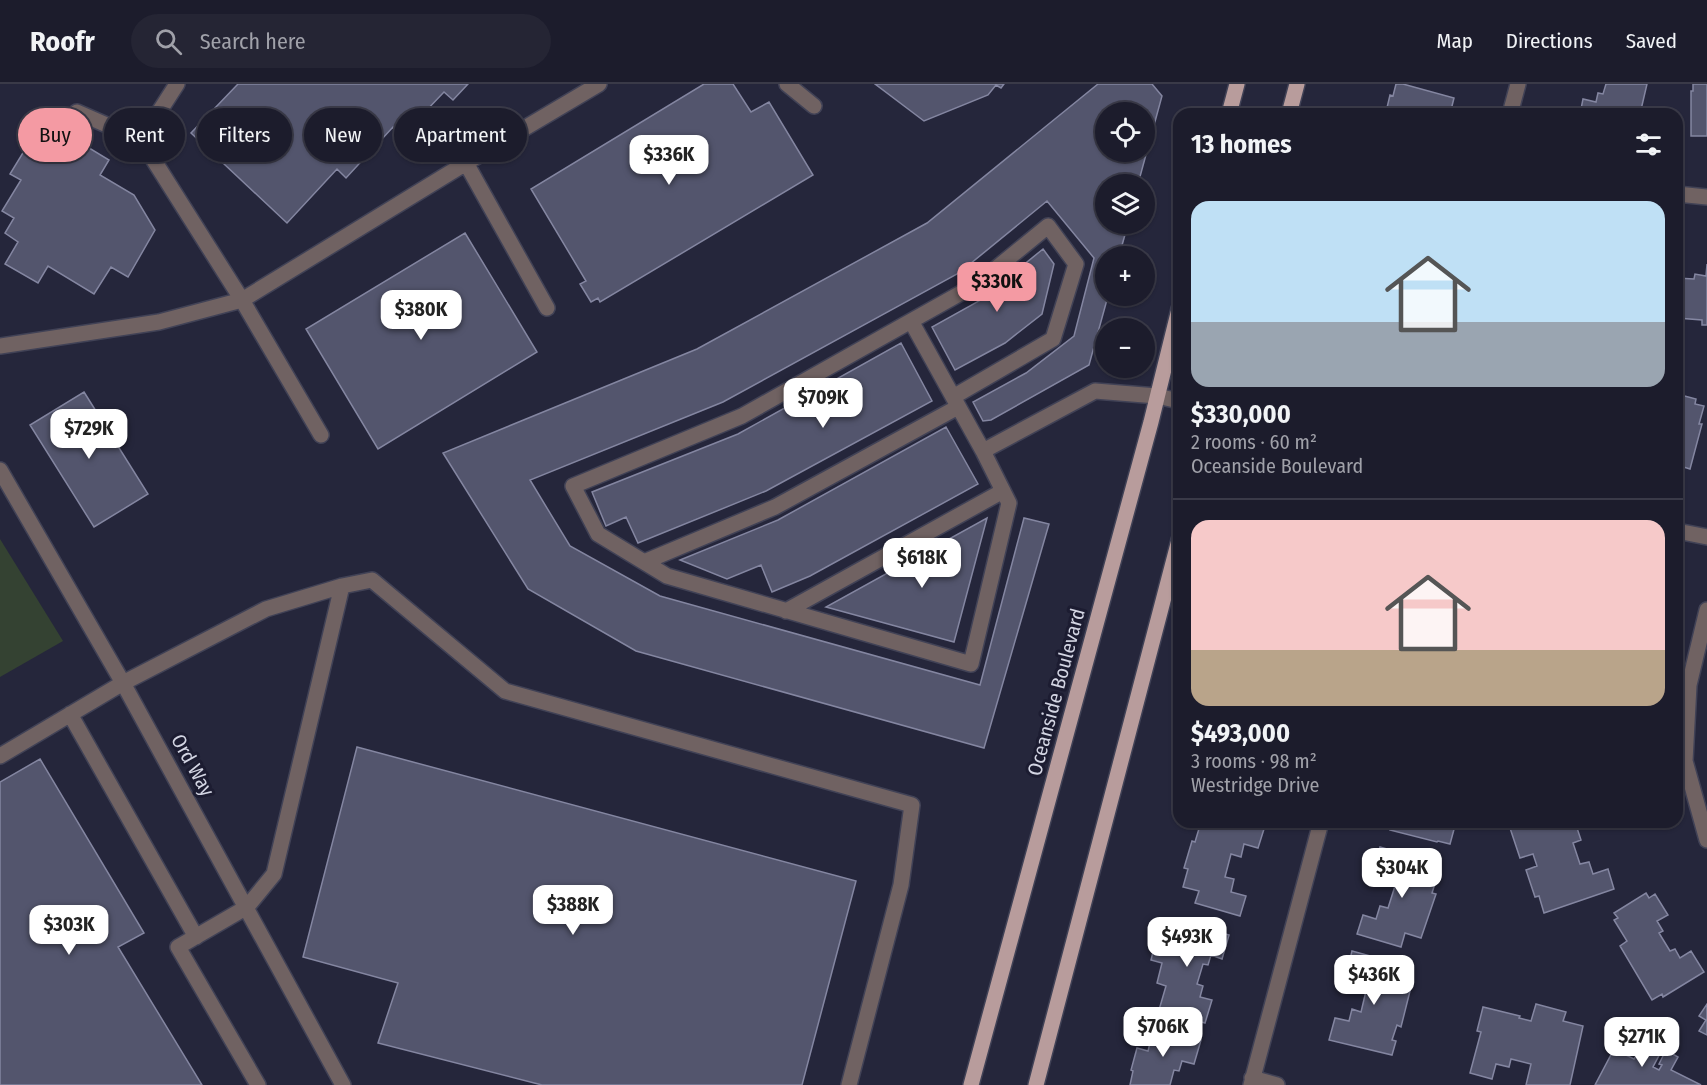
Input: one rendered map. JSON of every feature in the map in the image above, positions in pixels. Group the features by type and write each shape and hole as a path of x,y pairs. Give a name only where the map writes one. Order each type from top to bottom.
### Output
{"main road":[{"path":"1231,108 1237,84"},
{"path":"1291,108 1297,84"},
{"name":"Oceanside Boulevard","path":"971,1085 1173,333"},
{"path":"1036,1085 1173,563"}],"street":[{"path":"162,108 177,84"},
{"path":"0,346 159,322 242,300 599,84"},
{"path":"787,84 814,106"},
{"path":"1512,108 1518,84"},
{"path":"155,162 242,300 321,435"},
{"path":"466,163 547,308"},
{"path":"1683,195 1707,197"},
{"path":"644,562 775,507 956,402 1053,339 1076,264 1048,226 977,284 910,321 742,416 573,486 598,534 644,562 667,576 970,664 1009,504 983,451 956,402 910,321"},
{"path":"983,451 1095,391 1157,396 1173,400"},
{"name":"Ord Way","path":"0,470 123,683 343,1085"},
{"path":"786,611 1003,491"},
{"path":"1683,532 1707,537"},
{"path":"0,756 123,683 266,609 342,586 372,580 505,691 912,805 901,885 849,1085"},
{"path":"258,1085 178,947 248,908 274,874 342,586"},
{"path":"1707,610 1689,685 1685,761 1707,840"},
{"path":"69,714 196,936"},
{"path":"1277,1085 1252,1082 1319,828"}],"green space":[{"path":"0,539 63,641 0,677"}],"building":[{"path":"238,84 468,84 453,100 444,92 429,108 394,108 394,128 382,139 382,108 304,108 304,162 361,162 346,178 337,169 287,223 222,162 292,162 292,108 215,108"},
{"path":"704,84 733,84 751,112 769,102 813,175 600,302 598,298 591,302 580,284 586,281 531,189"},
{"path":"875,84 1004,84 1001,88 996,85 988,95 924,121"},
{"path":"1098,84 1152,84 1162,96 1155,122 1155,102 1095,102 1095,162 1144,162 1141,174 1095,174 1095,234 1125,234 1122,246 1095,246 1095,306 1105,306 1102,318 1095,318 1095,343 1089,365 991,420 983,421 973,402 1026,373 1074,336 1094,258 1047,201 959,273 723,402 530,480 570,546 660,596 980,685 1024,518 1049,524 984,748 636,651 528,589 443,453 697,349 927,223"},
{"path":"1396,84 1403,84 1454,98 1452,108 1387,108 1390,95 1393,96"},
{"path":"1606,84 1647,84 1641,108 1581,108 1583,99 1596,102 1598,93 1603,94"},
{"path":"1693,84 1707,84 1707,136 1691,136"},
{"path":"197,127 197,139 191,133"},
{"path":"92,150 104,157 104,162 108,162 100,175 134,195 155,230 128,277 111,267 94,294 48,266 38,283 5,264 18,242 5,233 14,218 2,211 21,180 10,174 18,161 92,162"},
{"path":"465,233 537,352 378,449 306,329"},
{"path":"1043,249 1054,264 1042,314 1005,343 955,370 932,327 979,301"},
{"path":"1707,264 1707,325 1702,325 1702,320 1683,318 1683,278 1694,279 1695,274 1706,276"},
{"path":"901,343 932,401 766,491 638,543 626,517 606,526 592,492 738,434"},
{"path":"84,392 148,494 94,527 30,425"},
{"path":"1683,396 1696,399 1695,404 1704,406 1699,424 1702,424 1690,469 1683,467"},
{"path":"946,427 978,484 810,576 772,592 761,565 727,579 680,560 778,520"},
{"path":"987,518 954,642 826,607"},
{"path":"357,747 856,881 802,1085 542,1085 378,1043 398,983 303,957"},
{"path":"40,759 144,933 118,947 202,1085 0,1085 0,782"},
{"path":"1199,828 1264,829 1258,848 1244,844 1241,857 1231,854 1225,877 1234,879 1231,892 1246,896 1240,916 1195,903 1199,891 1183,887 1188,869 1184,868 1192,841 1195,842"},
{"path":"1391,828 1454,828 1450,844 1390,830"},
{"path":"1510,828 1577,828 1581,840 1573,843 1580,864 1589,862 1593,874 1608,869 1614,889 1544,913 1539,896 1535,897 1526,870 1537,866 1533,854 1520,858"},
{"path":"1380,847 1433,862 1429,874 1437,877 1432,893 1436,894 1421,938 1405,933 1401,947 1357,934 1363,915 1376,919 1380,906 1388,908 1395,886 1385,884 1389,872 1374,867"},
{"path":"1646,893 1649,898 1655,894 1668,915 1657,921 1663,931 1659,933 1670,951 1675,949 1680,958 1691,951 1704,972 1663,997 1662,994 1652,1000 1620,946 1627,941 1614,920 1618,918 1614,913"},
{"path":"1171,921 1182,924 1183,922 1229,935 1222,959 1211,955 1208,965 1203,964 1197,984 1203,986 1200,997 1212,1000 1205,1023 1159,1010 1166,986 1157,983 1162,963 1151,960 1156,940 1165,943"},
{"path":"1352,951 1396,963 1393,978 1412,983 1401,1027 1397,1025 1392,1040 1396,1041 1392,1055 1329,1040 1335,1018 1349,1021 1352,1009 1361,1012 1366,991 1358,989 1361,976 1347,972"},
{"path":"1536,1004 1566,1012 1563,1021 1583,1026 1570,1085 1526,1085 1531,1064 1511,1059 1509,1067 1496,1064 1492,1079 1470,1073 1481,1032 1477,1031 1483,1007 1531,1021"},
{"path":"1707,1004 1707,1035 1699,1031 1706,1020 1699,1016"},
{"path":"1154,1027 1201,1040 1194,1064 1182,1061 1179,1071 1174,1070 1170,1085 1130,1085 1133,1071 1131,1070 1137,1048 1148,1051"},
{"path":"1646,1037 1664,1046 1653,1067 1659,1070 1662,1065 1659,1064 1666,1050 1678,1057 1671,1070 1701,1085 1595,1085 1614,1049 1634,1059"}]}
